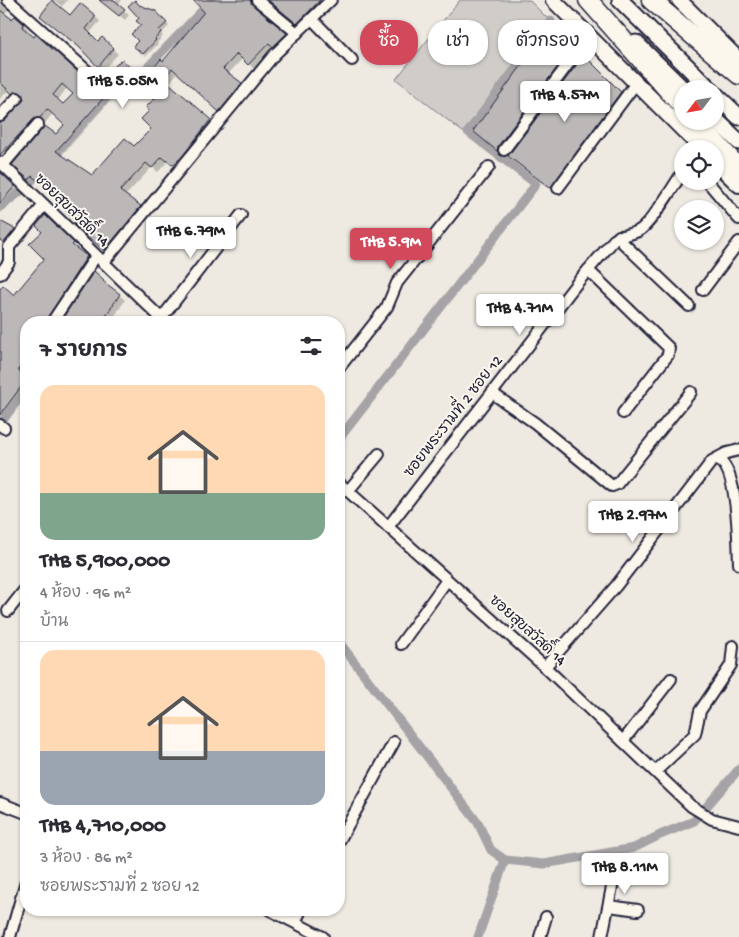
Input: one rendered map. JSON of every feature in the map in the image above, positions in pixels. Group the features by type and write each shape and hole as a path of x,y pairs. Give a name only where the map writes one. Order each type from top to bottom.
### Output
{"highway":[{"path":"590,0 674,97"},
{"path":"651,0 739,74"},
{"path":"664,0 739,74"},
{"path":"703,130 728,163"}],"main road":[{"path":"553,0 573,20"},
{"path":"590,0 674,80"},
{"path":"620,0 701,80"},
{"path":"683,1 739,60"},
{"path":"597,44 691,140"},
{"path":"724,103 739,117"},
{"path":"724,128 739,142"},
{"path":"728,163 739,186"}],"street":[{"path":"8,0 105,87"},
{"path":"257,0 297,33"},
{"path":"57,316 100,259 274,56 312,19 327,1"},
{"path":"312,19 352,60"},
{"path":"504,150 567,65"},
{"path":"558,188 636,83"},
{"path":"0,116 17,98"},
{"path":"1,164 38,124"},
{"name":"ซอยสุขสวัสดิ์ 14","path":"1,164 158,316"},
{"path":"345,360 387,307 402,276 489,167"},
{"name":"ซอยพระรามที่ 2 ซอย 12","path":"388,527 588,270 619,236 639,231 647,224 674,185"},
{"path":"715,190 739,219"},
{"path":"0,274 9,262 11,253 9,247 44,205"},
{"path":"167,316 241,215"},
{"path":"619,236 623,243 689,306"},
{"path":"703,290 739,242"},
{"path":"588,270 669,348 668,355 623,413"},
{"path":"492,393 535,423 612,486 617,484 691,392"},
{"path":"545,667 616,586 712,461 727,453 739,450"},
{"path":"348,491 379,454"},
{"path":"716,459 720,460 729,471 738,527 739,564"},
{"name":"ซอยสุขสวัสดิ์ 14","path":"345,488 545,667 691,806 712,819 739,826"},
{"path":"401,644 447,580"},
{"path":"8,611 20,596"},
{"path":"656,771 695,734 700,711 731,665 733,646"},
{"path":"622,741 671,679"},
{"path":"345,830 394,742"},
{"path":"0,803 20,811"},
{"path":"602,937 617,862"},
{"path":"10,937 20,902"},
{"path":"608,906 638,910"},
{"path":"282,916 323,937"},
{"path":"295,922 298,916"},
{"path":"540,937 546,917"}],"shaded area":[{"path":"460,0 529,0 548,19 498,20 498,65 514,65 464,133 396,79 407,65 418,65 418,52 428,40 428,65 488,65 488,20 444,20"}],"building":[{"path":"52,0 70,15 80,3 96,16 86,29 98,41 102,37 114,48 98,67 78,46 40,16"},
{"path":"99,0 114,0 125,9 119,16"},
{"path":"135,0 139,5 156,11 167,23 159,30 161,32 156,40 143,54 133,46 138,41 131,34 141,25 136,21 139,18 128,6"},
{"path":"193,0 250,0 253,5 287,33 273,47 269,43 248,65 237,54 223,69 242,83 219,112 172,68 164,79 211,119 181,158 172,165 162,157 152,168 146,163 120,191 141,206 104,251 73,223 76,221 63,207 67,204 32,176 29,180 12,165 45,126 56,134 64,125 47,109 40,118 33,120 0,155 0,123 5,121 24,99 21,93 16,91 12,94 0,82 0,10 12,19 15,16 24,24 22,27 34,37 36,34 87,80 85,82 93,90 95,87 107,94 56,151 92,175 125,138 134,146 151,129 141,119 149,111 146,107 161,92 145,78 161,59 163,61 204,12","holes":["62,84 73,94 63,104 53,95"]},
{"path":"268,0 320,0 297,24"},
{"path":"122,59 134,72 122,77 112,88 104,77"},
{"path":"522,65 559,65 498,146 497,151 473,131"},
{"path":"576,65 594,65 621,92 550,188 508,156"},
{"path":"0,172 15,186 0,203"},
{"path":"45,215 74,243 72,245 87,256 49,316 20,316 20,367 18,370 20,372 20,388 0,415 0,289 3,285 14,295 44,259 29,244 42,232 36,226"},
{"path":"0,221 15,229 4,243 0,240"},
{"path":"94,271 103,281 120,294 106,316 64,316"}],"waterway":[{"path":"50,159 123,79 139,76 212,0"},
{"path":"345,431 536,184 468,132 518,65"},
{"path":"0,207 23,190 42,169"},
{"path":"0,424 20,397"},
{"path":"345,650 478,823 491,850 505,860"},
{"path":"478,937 505,860 544,864 634,848 694,821 739,769"}]}
